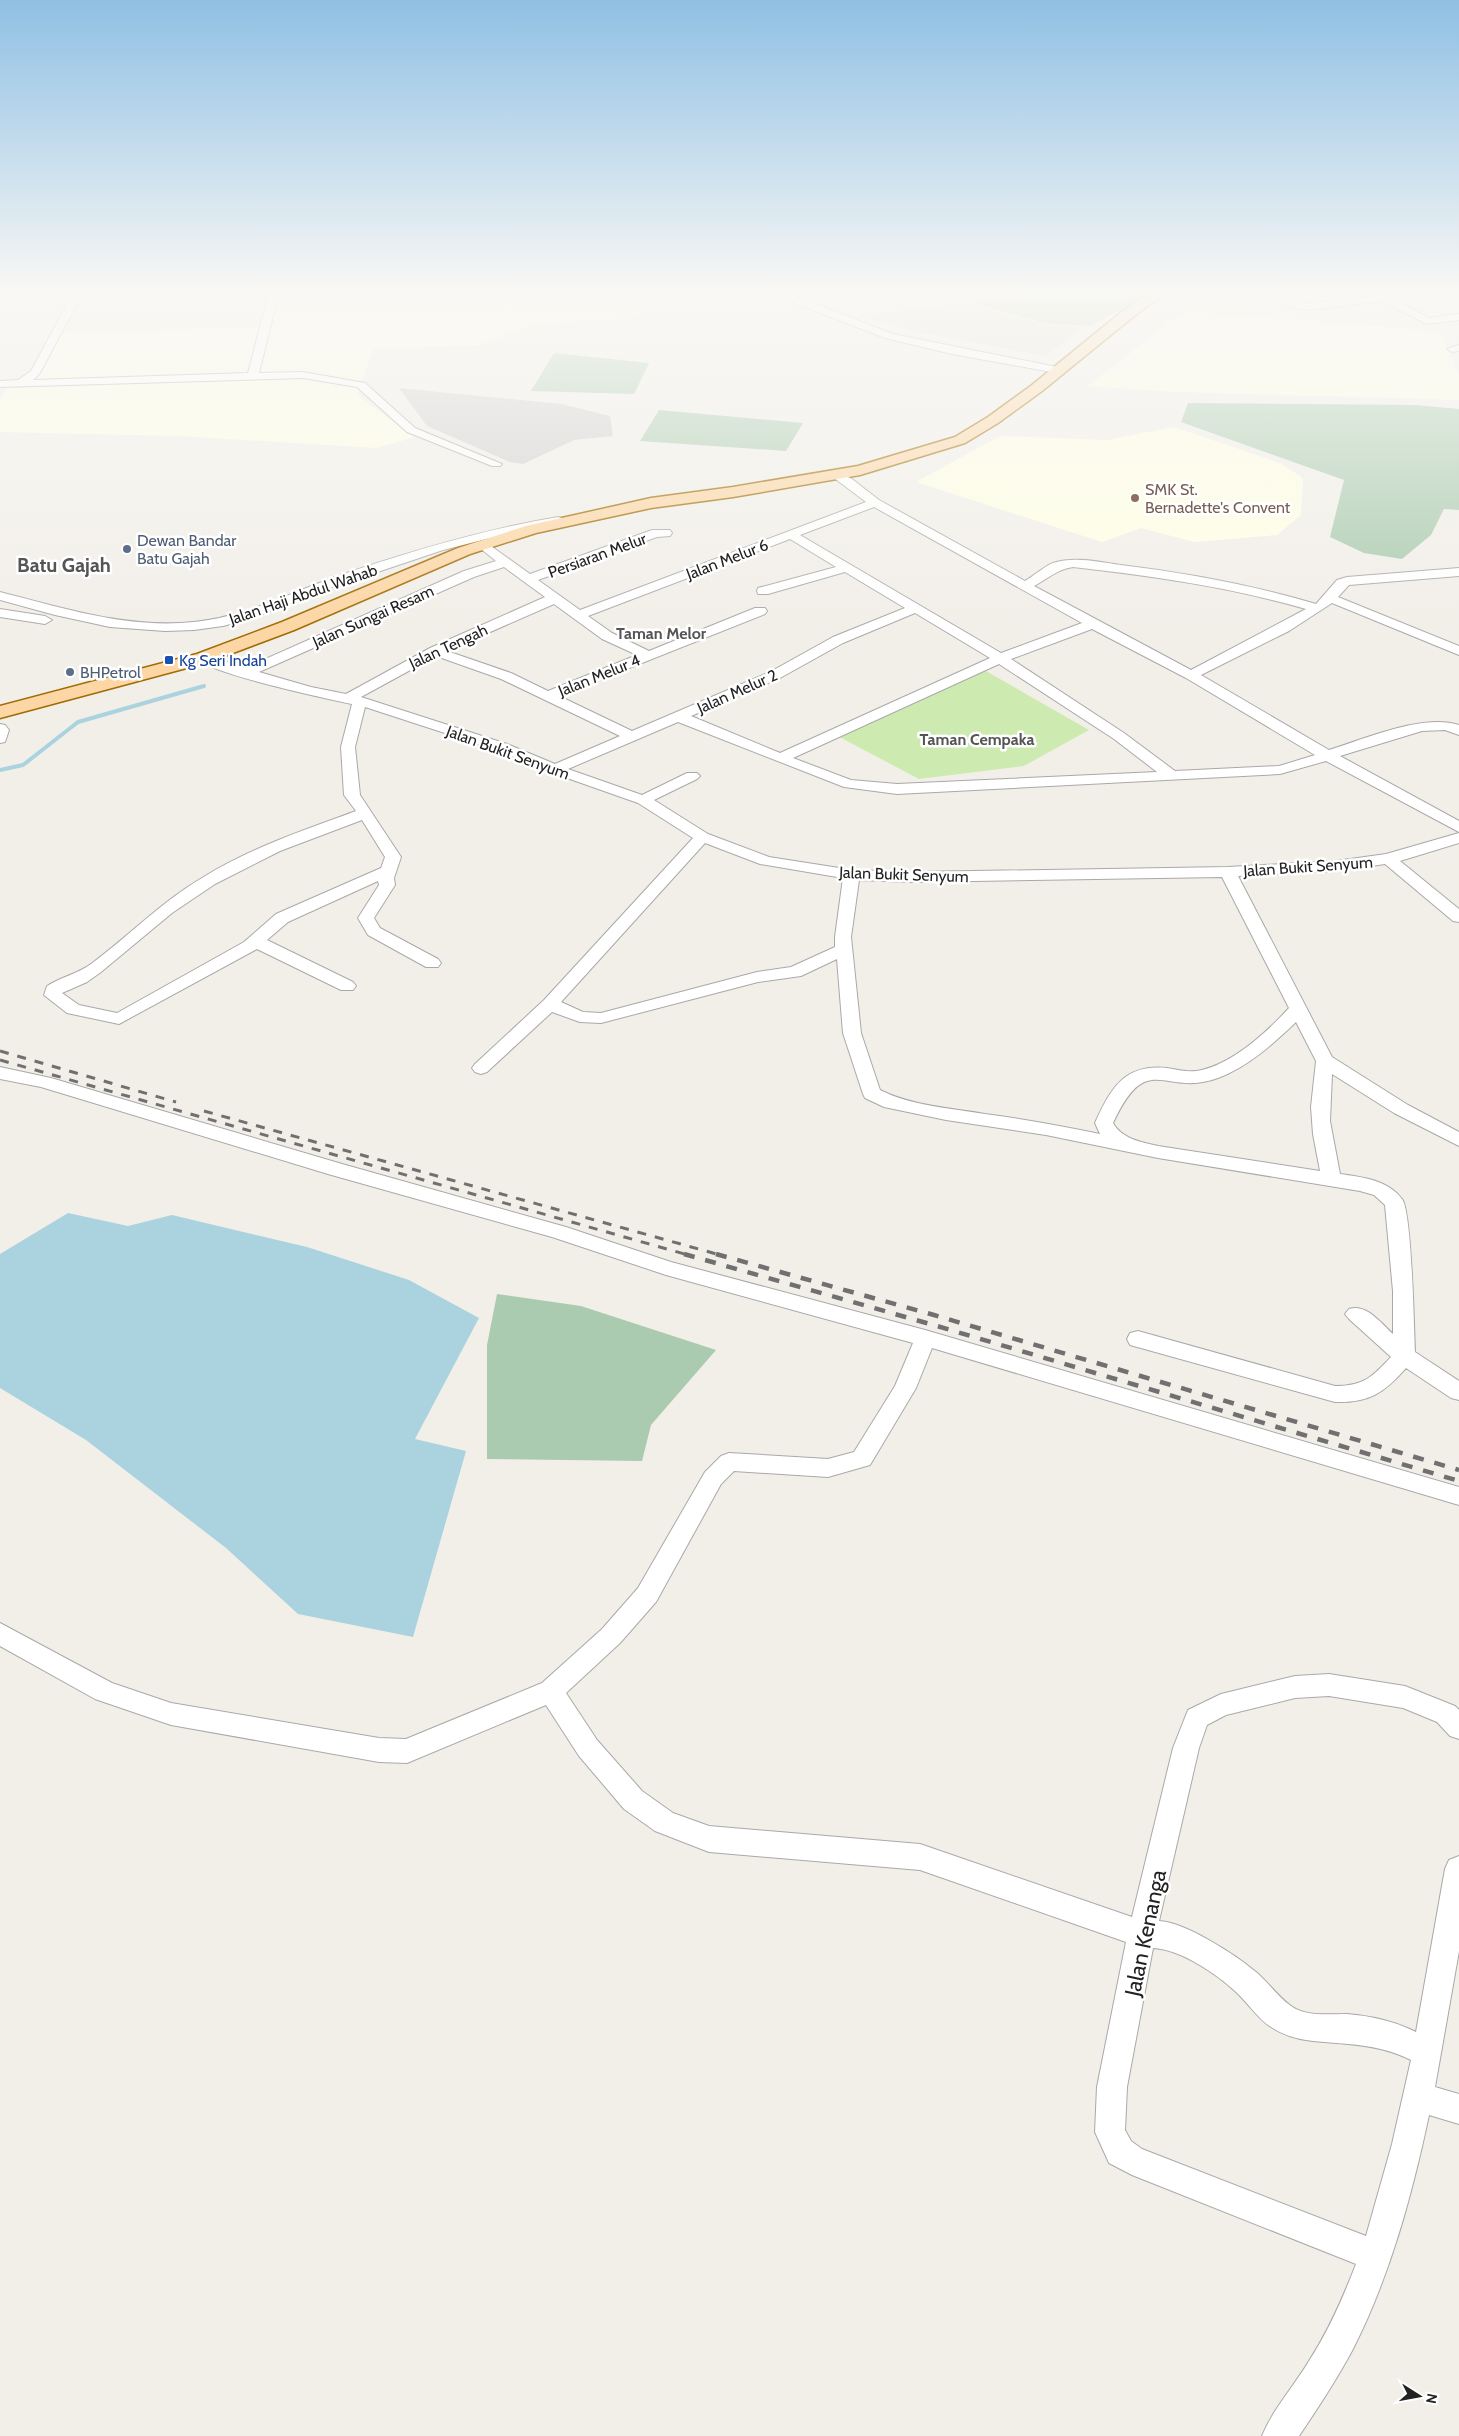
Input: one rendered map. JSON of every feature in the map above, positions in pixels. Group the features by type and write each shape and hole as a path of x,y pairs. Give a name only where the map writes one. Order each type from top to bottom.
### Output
{"main road":[{"path":"0,712 113,681 142,676 203,658 464,552 532,529 677,499 842,478 960,440 1013,406"},
{"path":"442,562 550,530 733,492"},
{"path":"532,529 550,530"},
{"path":"0,722 118,687 142,676"}],"street":[{"path":"384,406 412,430 496,464"},
{"path":"842,478 872,501 1093,624 1192,675 1326,755 1459,828"},
{"name":"Jalan Melur 6","path":"578,615 872,501"},
{"name":"Jalan Haji Abdul Wahab","path":"0,596 71,617 111,625 188,626 223,622 335,581 451,544 506,530 573,519"},
{"path":"506,530 532,529"},
{"name":"Persiaran Melur","path":"529,579 656,533 666,533"},
{"path":"791,534 844,568 1000,658 1119,736 1171,775"},
{"path":"487,549 553,599 607,636 647,655"},
{"name":"Jalan Sungai Resam","path":"245,673 469,574 503,562"},
{"path":"1024,586 1044,576 1055,566 1073,564 1184,577 1286,598 1316,608"},
{"path":"763,590 844,568"},
{"path":"1192,675 1284,628 1323,605 1342,583 1347,581 1459,572"},
{"path":"1284,628 1279,620 1286,598"},
{"path":"1330,598 1459,651"},
{"name":"Jalan Tengah","path":"353,700 435,652 553,599"},
{"name":"Jalan Melur 2","path":"555,769 776,675 838,640 916,608"},
{"name":"Jalan Melur 4","path":"549,695 760,611"},
{"path":"0,613 45,620 71,617"},
{"path":"780,758 1000,658 1093,624"},
{"path":"1441,642 1459,639"},
{"path":"435,652 506,676 631,736"},
{"name":"Jalan Bukit Senyum","path":"203,658 245,673 309,691 353,700 502,748 643,800 702,838 766,861 852,875 914,877 1228,872 1336,866 1388,859 1459,838"},
{"path":"353,700 348,747 352,795 366,813 392,857 386,885 366,918 374,931 432,963"},
{"path":"680,717 849,784 897,789 1280,770 1420,727 1439,724 1456,727"},
{"path":"0,728 2,730 0,739"},
{"path":"643,800 692,776"},
{"path":"366,813 315,831 218,876 189,893 139,931 99,966 80,978 58,986 53,990 53,995 74,1010 119,1019 255,941 282,918 388,871"},
{"path":"481,1068 550,1004 702,838"},
{"path":"1388,859 1459,917"},
{"path":"1228,872 1310,1029 1324,1061 1319,1091 1319,1116 1331,1179"},
{"path":"852,875 843,937 844,949 852,1033 872,1094 900,1105 1046,1129 1132,1147 1361,1184 1381,1190 1395,1203 1403,1291 1404,1356 1376,1387 1354,1395 1319,1390 1138,1339"},
{"path":"255,941 347,986"},
{"path":"550,1004 580,1017 601,1018 757,977 795,972 844,949"},
{"path":"1132,1147 1110,1135 1104,1123 1118,1094 1134,1078 1149,1072 1198,1077 1216,1073 1269,1038 1282,1027 1298,1008"},
{"path":"1282,1027 1310,1029"},
{"path":"1324,1061 1401,1109 1459,1140"},
{"path":"0,1073 44,1082 307,1161 508,1217 631,1254 666,1268 925,1338 1459,1496"},
{"path":"1356,1314 1404,1356 1459,1392"},
{"path":"0,1634 104,1691 171,1714 378,1750 407,1751 551,1691 611,1636 646,1595 713,1478 729,1462 828,1468 862,1459 905,1388 925,1338"},
{"name":"Jalan Kenanga","path":"1374,2255 1132,2160 1120,2152 1110,2132 1112,2087 1142,1934 1186,1748 1197,1718 1221,1706 1295,1687 1329,1685 1405,1697 1446,1714 1459,1728"},
{"path":"551,1691 588,1748 633,1800 664,1822 709,1839 920,1857 1142,1934 1163,1935 1195,1947 1245,1981 1281,2017 1302,2026 1322,2029 1348,2028 1393,2036 1426,2052"},
{"path":"1279,2436 1320,2376 1357,2304 1398,2186 1418,2097 1459,1869"},
{"path":"1418,2097 1459,2109"}],"shaded area":[{"path":"0,406 371,406 414,437 377,448 177,436 0,432"},
{"path":"412,406 569,406 610,416 613,436 574,440 523,464 510,462 427,426"},
{"path":"1187,406 1422,406 1459,409 1459,510 1444,509 1431,535 1402,559 1364,553 1330,537 1344,480 1181,422"},
{"path":"659,410 803,423 786,451 640,441"},
{"name":"SMK St. Bernadette's Convent","path":"1174,427 1280,463 1303,478 1301,515 1277,535 1194,542 1141,528 1102,542 916,482 1000,436 1107,440"},
{"path":"497,1294 581,1306 716,1350 651,1425 642,1461 487,1459 487,1345"}],"green space":[{"path":"986,671 1089,730 1024,766 919,779 828,731"}],"water":[{"path":"68,1213 128,1226 172,1215 307,1247 409,1280 479,1318 415,1439 466,1451 413,1637 298,1614 226,1548 86,1440 0,1388 0,1254"}],"waterway":[{"path":"0,770 23,765 78,722 204,686"}],"railway":[{"path":"0,1051 176,1102"},
{"path":"0,1060 688,1255"},
{"path":"204,1111 720,1255"},
{"path":"684,1254 937,1326 1459,1481"},
{"path":"716,1254 934,1315 1459,1470"}],"place":[{"name":"SMK St. Bernadette's Convent","path":"1135,498"},
{"name":"Dewan Bandar Batu Gajah","path":"127,549"},
{"name":"Kg Seri Indah","path":"169,660"},
{"name":"BHPetrol","path":"70,672"}],"district":[{"name":"Batu Gajah","path":"64,565"},
{"name":"Taman Melor","path":"661,633"},
{"name":"Taman Cempaka","path":"977,739"}]}
